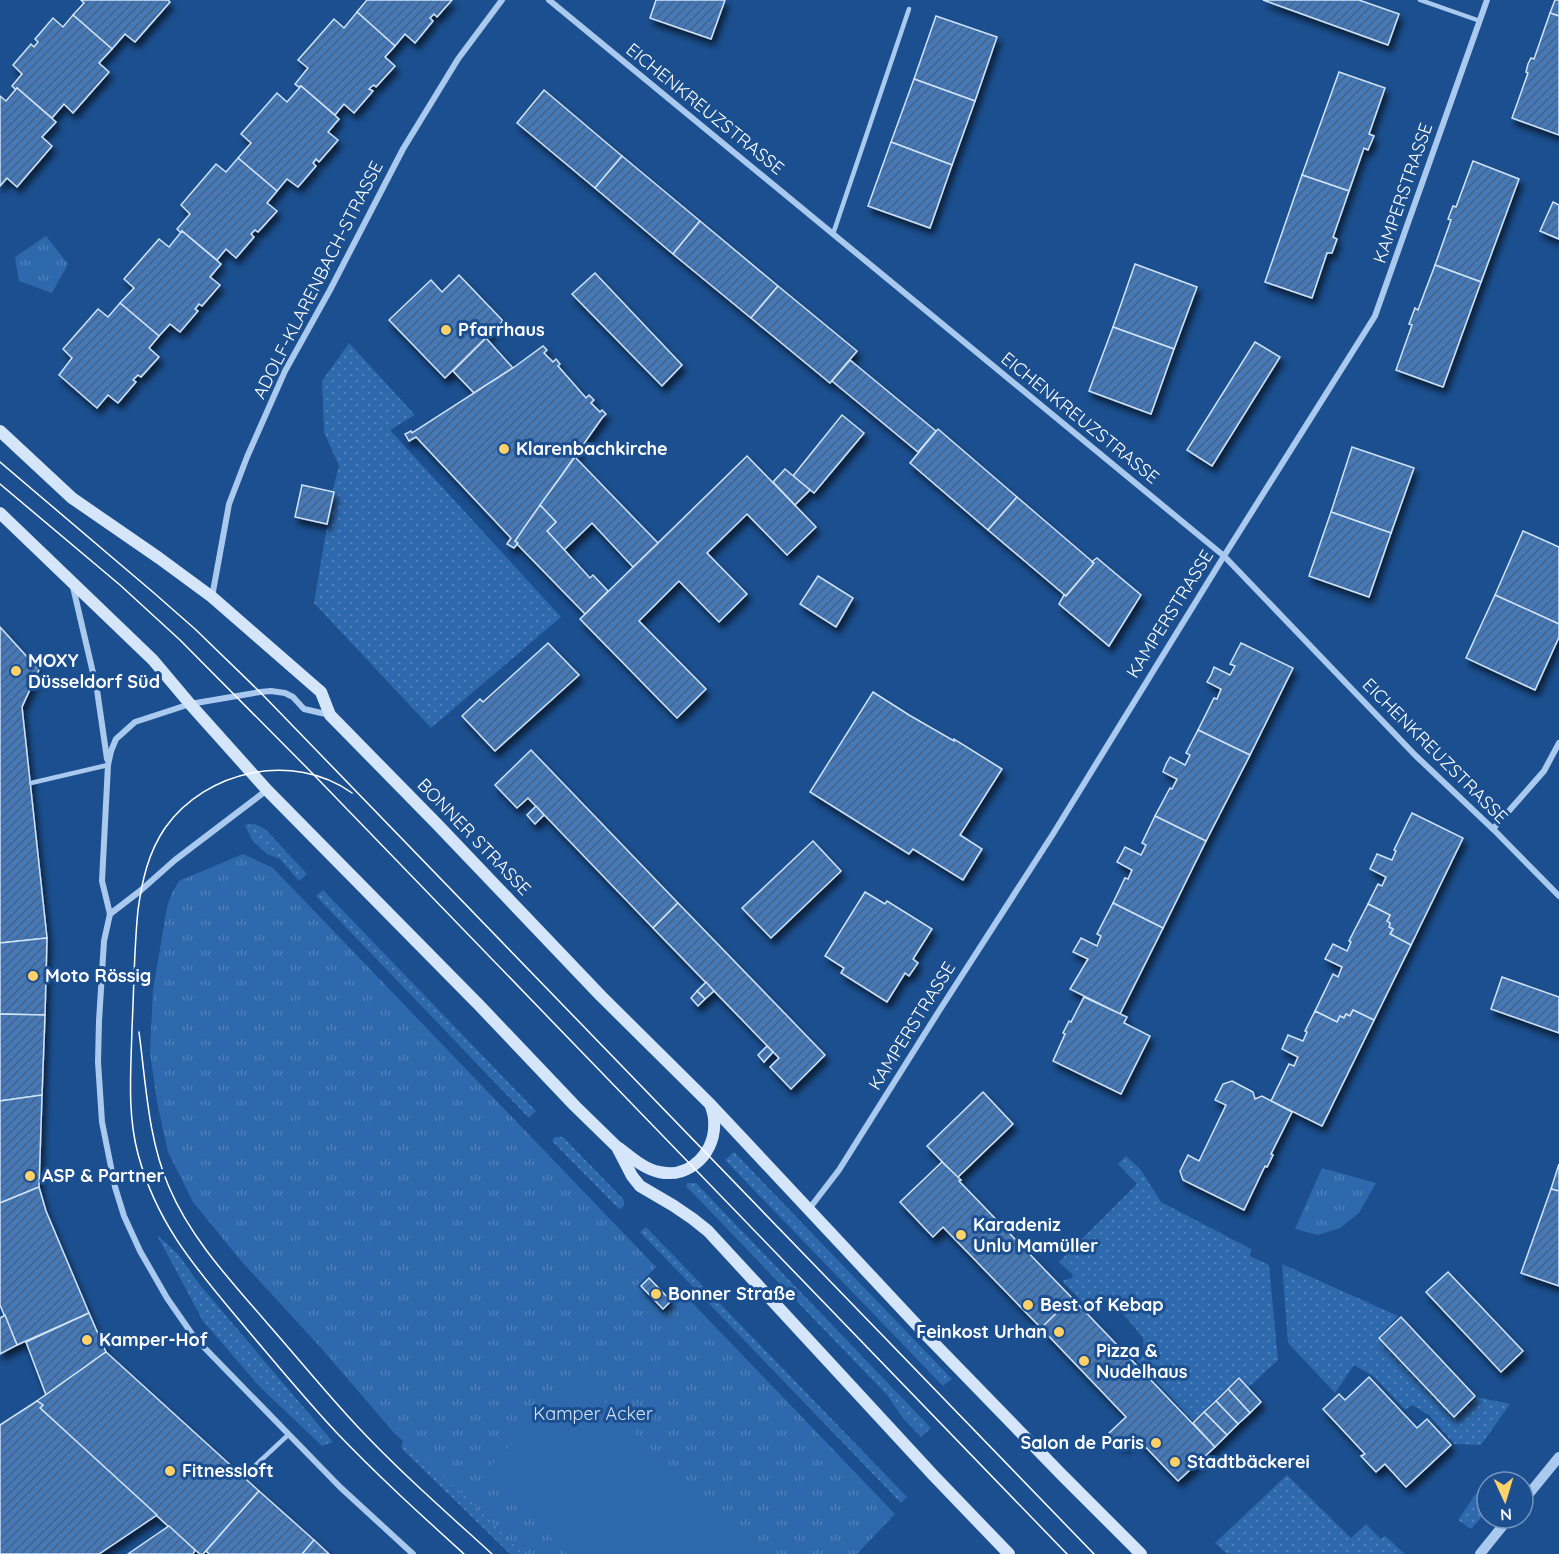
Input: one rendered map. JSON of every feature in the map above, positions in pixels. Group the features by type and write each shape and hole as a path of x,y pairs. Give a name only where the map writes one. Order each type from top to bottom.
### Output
{"main road":[{"name":"BONNER STRASSE","path":"0,431 72,498 212,597 321,692 330,715 601,996 711,1105 929,1338 1142,1554"},
{"path":"0,513 153,660 190,705 267,790 617,1147 645,1167 658,1172 680,1172 693,1167 707,1153 711,1142 714,1120 711,1105"},
{"path":"617,1147 632,1176 640,1186 708,1231 1009,1554"}],"street":[{"name":"ADOLF-KLARENBACH-STRASSE","path":"212,597 229,504 285,371 403,149 458,59 502,0"},
{"name":"EICHENKREUZSTRASSE","path":"549,0 1224,556 1415,756 1494,829 1559,896"},
{"name":"KAMPERSTRASSE","path":"809,1209 839,1170 1053,834 1375,316 1487,0"},
{"name":"BONNER STRASSE","path":"72,580 97,690 108,765"},
{"name":"BONNER STRASSE","path":"330,715 304,709 285,693 271,691 235,695 190,705 135,722 116,739 108,765 102,880 110,914 104,942 99,1021 98,1062 102,1122 110,1166 124,1216 167,1298 194,1337 340,1487 413,1554"},
{"path":"1494,829 1544,771 1559,743"},
{"path":"110,914 175,860 267,790"},
{"path":"1535,1486 1559,1457"},
{"path":"1480,1554 1499,1530"}],"lane":[{"path":"1420,0 1480,21"},
{"path":"833,234 909,9"},
{"path":"31,783 108,765"},
{"path":"244,1476 288,1435"}],"green space":[{"path":"46,236 68,264 52,293 19,281 15,257"},
{"path":"349,343 415,415 390,430 561,617 431,728 314,603 339,466 324,432 322,381"},
{"path":"255,824 265,829 307,874 299,881 280,859 267,854 252,840 245,825"},
{"name":"Kamper Acker","path":"243,854 273,868 656,1267 637,1286 663,1313 684,1294 895,1514 857,1554 523,1554 464,1495 395,1434 321,1348 242,1262 193,1202 168,1152 157,1102 150,1052 153,990 167,907 172,893 179,881"},
{"path":"323,890 536,1111 529,1118 316,896"},
{"path":"555,1137 563,1137 624,1200 624,1206 619,1209 552,1141"},
{"path":"734,1152 952,1379 943,1386 725,1160"},
{"path":"1126,1156 1141,1170 1161,1202 1251,1249 1250,1256 1269,1265 1278,1360 1248,1388 1239,1377 1193,1421 1136,1360 1144,1354 1143,1338 1116,1305 1099,1298 1085,1305 1062,1281 1072,1278 1073,1275 1059,1262 1137,1184 1118,1164"},
{"path":"1322,1168 1376,1183 1359,1213 1340,1228 1318,1235 1295,1229"},
{"path":"687,1183 696,1183 931,1428 921,1437 903,1418 887,1395 686,1186"},
{"path":"646,1227 907,1497 901,1503 640,1232"},
{"path":"157,1235 178,1254 200,1285 333,1442 322,1446 259,1386 203,1321"},
{"path":"1282,1264 1398,1316 1378,1337 1454,1418 1477,1397 1510,1404 1481,1445 1454,1444 1429,1415 1412,1405 1405,1410 1373,1376 1354,1365 1335,1393 1288,1343"},
{"name":"Kamper Acker","path":"580,1377 754,1554 567,1554 485,1471"},
{"path":"403,1441 567,1554 510,1554 401,1448"},
{"path":"1287,1475 1351,1538 1366,1524 1381,1539 1385,1536 1405,1554 1227,1554 1215,1543"},
{"path":"1475,1495 1475,1524 1471,1529 1458,1520"}],"building":[{"path":"81,0 168,0 170,2 135,42 125,34 112,49 73,15 84,3"},
{"path":"367,0 452,0 437,17 434,14 430,18 433,21 415,43 405,34 395,46 357,12"},
{"path":"656,0 725,0 711,39 650,18"},
{"path":"1263,0 1359,0 1399,14 1388,45"},
{"path":"1555,0 1559,0 1559,16 1550,13"},
{"path":"357,12 395,46 385,57 395,66 376,87 374,85 369,89 373,91 354,113 344,104 335,115 301,86 295,84 308,68 298,60 334,19 344,28"},
{"path":"1550,13 1559,16 1559,135 1512,118 1528,73 1526,72 1528,64 1531,58 1534,59"},
{"path":"73,15 112,49 99,63 109,72 73,113 64,104 52,118 12,86 22,74 13,65 31,44 34,47 38,42 35,39 53,18 63,27"},
{"path":"936,16 997,37 975,101 914,79"},
{"path":"1339,72 1385,88 1369,134 1374,136 1368,150 1364,148 1349,191 1302,175"},
{"path":"914,79 975,101 952,165 891,142"},
{"path":"301,86 339,119 328,132 338,140 319,162 316,159 313,163 316,166 298,187 287,179 277,191 238,158 251,143 241,134 277,93 287,102"},
{"path":"17,88 56,122 42,137 52,146 17,187 7,178 0,186 0,96 6,101"},
{"path":"544,90 622,156 595,188 517,123"},
{"path":"891,142 952,165 930,228 868,206"},
{"path":"622,156 700,221 673,254 595,188"},
{"path":"238,158 277,191 267,203 277,211 258,232 255,230 251,234 254,237 236,258 226,249 217,260 177,229 190,214 181,205 216,164 226,172"},
{"path":"1473,161 1519,179 1481,282 1435,265 1451,220 1448,219 1453,206 1456,207"},
{"path":"1302,175 1349,191 1333,237 1337,239 1332,253 1327,253 1312,298 1265,282"},
{"path":"1553,202 1559,205 1559,239 1540,231"},
{"path":"700,221 778,286 751,318 673,254"},
{"path":"182,231 221,264 210,277 220,285 202,306 199,304 195,309 198,311 180,332 170,324 159,336 120,303 134,288 124,279 159,239 169,247"},
{"path":"1135,264 1197,287 1174,349 1113,327"},
{"path":"1435,265 1481,282 1443,387 1396,370 1412,325 1409,324 1415,308 1418,310"},
{"path":"595,273 682,365 662,386 572,294"},
{"name":"Pfarrhaus","path":"459,275 503,321 445,378 389,320 431,280 442,292"},
{"path":"778,286 857,351 830,383 751,318"},
{"path":"120,303 159,336 149,348 159,357 141,377 138,375 133,380 136,382 118,403 108,395 97,408 59,375 72,358 63,349 98,309 108,317"},
{"path":"1113,327 1174,349 1151,414 1089,391"},
{"path":"486,338 513,368 474,393 453,371"},
{"path":"1255,342 1280,357 1212,466 1187,450"},
{"name":"Klarenbachkirche","path":"543,346 547,350 544,353 553,362 556,359 560,364 558,366 586,398 589,395 594,400 591,403 600,412 602,410 606,414 515,541 518,543 514,548 507,544 511,538 416,437 409,441 405,434 411,431 412,433"},
{"path":"850,360 936,431 918,452 832,381"},
{"path":"842,415 864,433 814,493 793,476"},
{"path":"938,429 1017,497 988,530 910,463"},
{"path":"1352,447 1414,468 1391,533 1331,512"},
{"path":"747,456 816,527 787,555 747,514 707,553 747,594 719,622 679,581 639,621 706,689 677,718 580,619"},
{"path":"575,457 658,543 633,567 592,523 564,550 547,531 556,522 540,505"},
{"path":"785,469 810,490 795,505 773,482"},
{"path":"302,485 334,492 327,524 295,517"},
{"path":"1017,497 1094,563 1066,596 988,530"},
{"path":"540,505 556,522 547,531 590,578 593,575 608,591 585,614 515,541"},
{"path":"1331,512 1391,533 1369,597 1309,576"},
{"path":"1523,531 1559,547 1559,624 1495,595"},
{"path":"1097,558 1141,595 1109,646 1059,604 1064,595 1066,596"},
{"path":"818,576 853,598 836,627 800,604"},
{"path":"1495,595 1559,624 1559,637 1535,690 1466,658"},
{"path":"0,627 39,670 22,707 47,938 0,943"},
{"path":"548,643 579,675 495,751 462,716 480,699 483,702"},
{"path":"1241,643 1293,668 1250,755 1198,730 1221,689 1207,682 1214,667 1230,675 1235,666 1230,664"},
{"path":"873,692 1002,769 960,835 982,849 963,880 913,849 909,854 810,792"},
{"path":"1198,730 1250,755 1206,841 1155,816 1177,779 1163,772 1166,764 1170,757 1185,765 1190,755 1186,753"},
{"path":"531,750 678,903 653,928 528,798 517,808 495,785"},
{"path":"536,806 544,815 535,824 527,815"},
{"path":"1412,813 1463,838 1411,945 1390,934 1393,929 1389,927 1390,923 1387,921 1390,915 1368,904 1378,884 1382,886 1386,877 1370,869 1377,854 1392,860 1396,851 1394,850"},
{"path":"1155,816 1206,841 1163,928 1113,903 1125,878 1128,879 1132,870 1117,862 1125,847 1141,855 1146,845 1142,843"},
{"path":"813,841 841,871 771,938 742,908"},
{"path":"865,892 885,904 887,901 932,929 913,959 918,963 909,976 905,973 887,1002 841,973 844,968 825,956"},
{"path":"678,903 825,1055 791,1089 770,1067 779,1058 653,928"},
{"path":"1113,903 1163,928 1120,1014 1070,989 1088,959 1073,952 1081,938 1097,946 1101,936 1097,934"},
{"path":"1368,904 1390,915 1387,921 1390,923 1389,927 1393,929 1390,934 1411,945 1374,1020 1353,1010 1350,1016 1346,1014 1344,1018 1340,1016 1337,1022 1315,1011 1333,974 1338,977 1342,967 1325,959 1333,944 1347,951 1351,942 1349,941"},
{"path":"47,938 45,1015 0,1014 0,943"},
{"path":"1502,977 1559,997 1559,1033 1491,1009"},
{"path":"706,982 714,991 705,999 697,991"},
{"path":"697,991 705,999 698,1006 691,998"},
{"path":"1084,997 1127,1017 1124,1023 1150,1036 1121,1094 1053,1061 1065,1034 1063,1033"},
{"path":"1353,1010 1374,1020 1322,1126 1271,1101 1289,1064 1294,1066 1298,1057 1282,1049 1288,1035 1303,1041 1307,1032 1305,1031 1315,1011 1337,1022 1340,1016 1344,1018 1346,1014 1350,1016"},
{"path":"0,1014 45,1015 42,1095 0,1101"},
{"path":"767,1046 773,1052 764,1062 758,1055"},
{"path":"1232,1081 1253,1092 1255,1099 1262,1096 1292,1112 1271,1154 1273,1155 1267,1167 1265,1166 1244,1210 1183,1180 1180,1171 1188,1155 1199,1161 1226,1105 1215,1100 1223,1084"},
{"path":"983,1092 1013,1124 958,1177 959,1179 927,1146"},
{"path":"42,1095 39,1187 0,1203 0,1101"},
{"path":"942,1162 1072,1298 1041,1328 943,1227 933,1237 900,1202"},
{"path":"1559,1164 1559,1191 1551,1189"},
{"path":"39,1187 46,1211 89,1313 17,1345 0,1305 0,1203"},
{"path":"1551,1189 1559,1191 1559,1286 1521,1273"},
{"path":"1448,1272 1523,1351 1501,1372 1426,1292"},
{"name":"Bonner Straße","path":"649,1278 671,1301 663,1309 641,1286"},
{"path":"1072,1298 1215,1447 1178,1481 1135,1436 1123,1447 1109,1433 1126,1417 1041,1328"},
{"path":"89,1313 106,1352 46,1395 26,1342"},
{"path":"5,1315 17,1345 0,1354 0,1318"},
{"path":"1401,1317 1475,1396 1454,1417 1379,1338"},
{"path":"106,1352 259,1491 203,1554 181,1538 40,1408 43,1405 37,1401"},
{"path":"1369,1377 1417,1428 1427,1419 1451,1445 1406,1487 1385,1464 1376,1472 1361,1456 1365,1454 1323,1409 1339,1394 1345,1400"},
{"path":"1239,1378 1261,1402 1250,1413 1228,1389"},
{"path":"1228,1389 1250,1413 1238,1424 1216,1401"},
{"path":"37,1401 43,1405 40,1408 157,1515 99,1554 0,1554 0,1425"},
{"path":"1216,1401 1238,1424 1227,1435 1204,1412"},
{"path":"1204,1412 1227,1435 1215,1447 1193,1423"},
{"path":"259,1491 314,1540 302,1554 209,1554 206,1551"},
{"path":"169,1526 195,1550 193,1554 128,1554"},
{"path":"314,1540 329,1554 302,1554"}],"tram line":[{"path":"0,462 195,629 260,692 1094,1554"},
{"path":"0,484 120,585 180,640 314,775 1067,1554"},
{"path":"352,793 329,780 304,773 278,770 252,773 227,780 203,792 182,808 165,828 154,847 147,868 138,910 131,1076 132,1123 138,1154 157,1205 199,1271 336,1432 464,1554"},
{"path":"139,1032 156,1150 178,1206 200,1242 357,1426 406,1475 492,1554"}],"place":[{"name":"Pfarrhaus","path":"446,330"},
{"name":"Klarenbachkirche","path":"504,449"},
{"name":"MOXY Düsseldorf Süd","path":"16,671"},
{"name":"Moto Rössig","path":"33,976"},
{"name":"ASP & Partner","path":"30,1176"},
{"name":"Karadeniz Unlu Mamüller","path":"961,1235"},
{"name":"Bonner Straße","path":"656,1294"},
{"name":"Best of Kebap","path":"1028,1305"},
{"name":"Feinkost Urhan","path":"1059,1332"},
{"name":"Kamper-Hof","path":"87,1340"},
{"name":"Pizza & Nudelhaus","path":"1084,1361"},
{"name":"Salon de Paris","path":"1156,1443"},
{"name":"Stadtbäckerei","path":"1175,1462"},
{"name":"Fitnessloft","path":"170,1471"}]}
